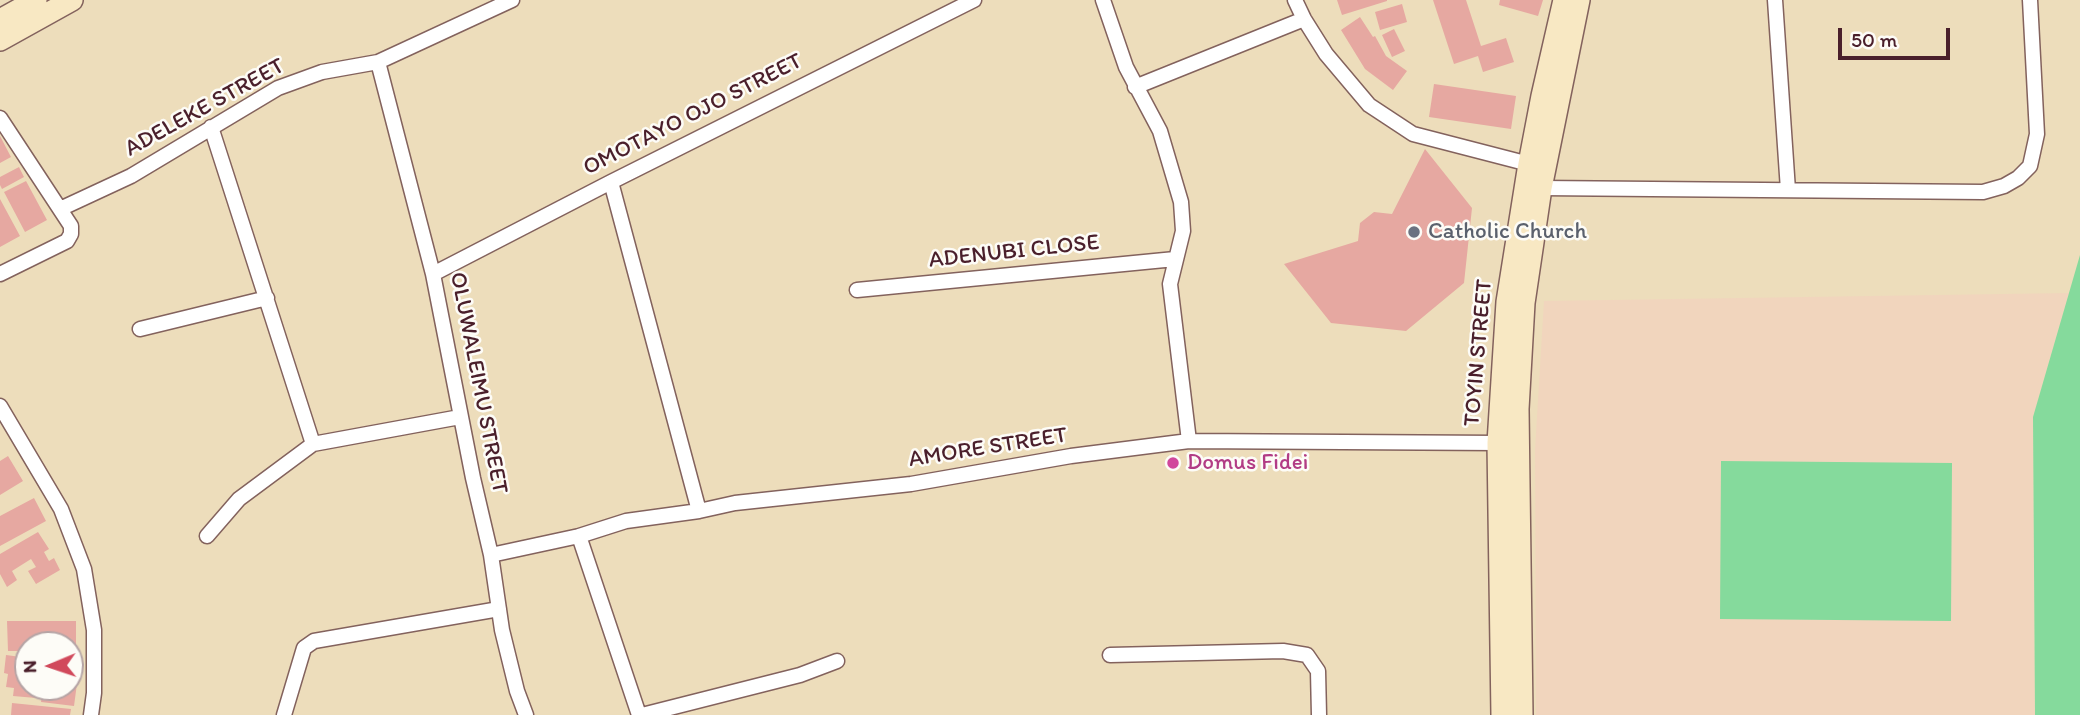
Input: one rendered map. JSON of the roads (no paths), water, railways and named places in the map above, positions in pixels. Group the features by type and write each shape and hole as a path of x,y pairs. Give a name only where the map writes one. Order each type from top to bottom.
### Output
{"street":[{"path":"0,20 36,0"},
{"path":"0,40 72,0"},
{"name":"ADELEKE STREET","path":"60,209 131,176 278,89 322,72 378,62 512,0"},
{"name":"OMOTAYO OJO STREET","path":"433,274 611,181 974,0"},
{"path":"1103,0 1126,67 1160,131 1181,202 1183,232 1170,284 1189,441"},
{"path":"1295,0 1326,54 1369,105 1413,134 1529,164"},
{"name":"TOYIN STREET","path":"1502,715 1498,443 1507,302 1529,164 1564,0"},
{"name":"TOYIN STREET","path":"1522,715 1518,409 1524,303 1541,188 1579,0"},
{"path":"1775,0 1788,190"},
{"path":"1541,188 1983,192 2004,186 2018,178 2030,166 2037,134 2029,0"},
{"path":"1135,87 1304,19"},
{"name":"OLUWALEIMU STREET","path":"378,62 433,274 460,417 491,555 502,630 526,715"},
{"path":"0,118 71,226 67,241 0,274"},
{"path":"211,127 313,444"},
{"path":"611,181 699,511"},
{"name":"ADENUBI CLOSE","path":"858,290 1175,259"},
{"path":"140,329 267,298"},
{"path":"0,405 61,509 84,569 94,631 94,693 91,715"},
{"path":"207,536 239,499 313,444 460,417"},
{"name":"AMORE STREET","path":"491,555 579,536 626,521 735,503 911,484 1071,456 1189,441 1498,443"},
{"path":"579,536 640,715 800,674 837,661"},
{"path":"284,715 304,648 314,640 499,609"},
{"path":"1110,655 1283,651 1307,655 1318,671 1320,715"}],"place":[{"name":"Catholic Church","path":"1414,232"},
{"name":"Domus Fidei","path":"1173,463"}]}
